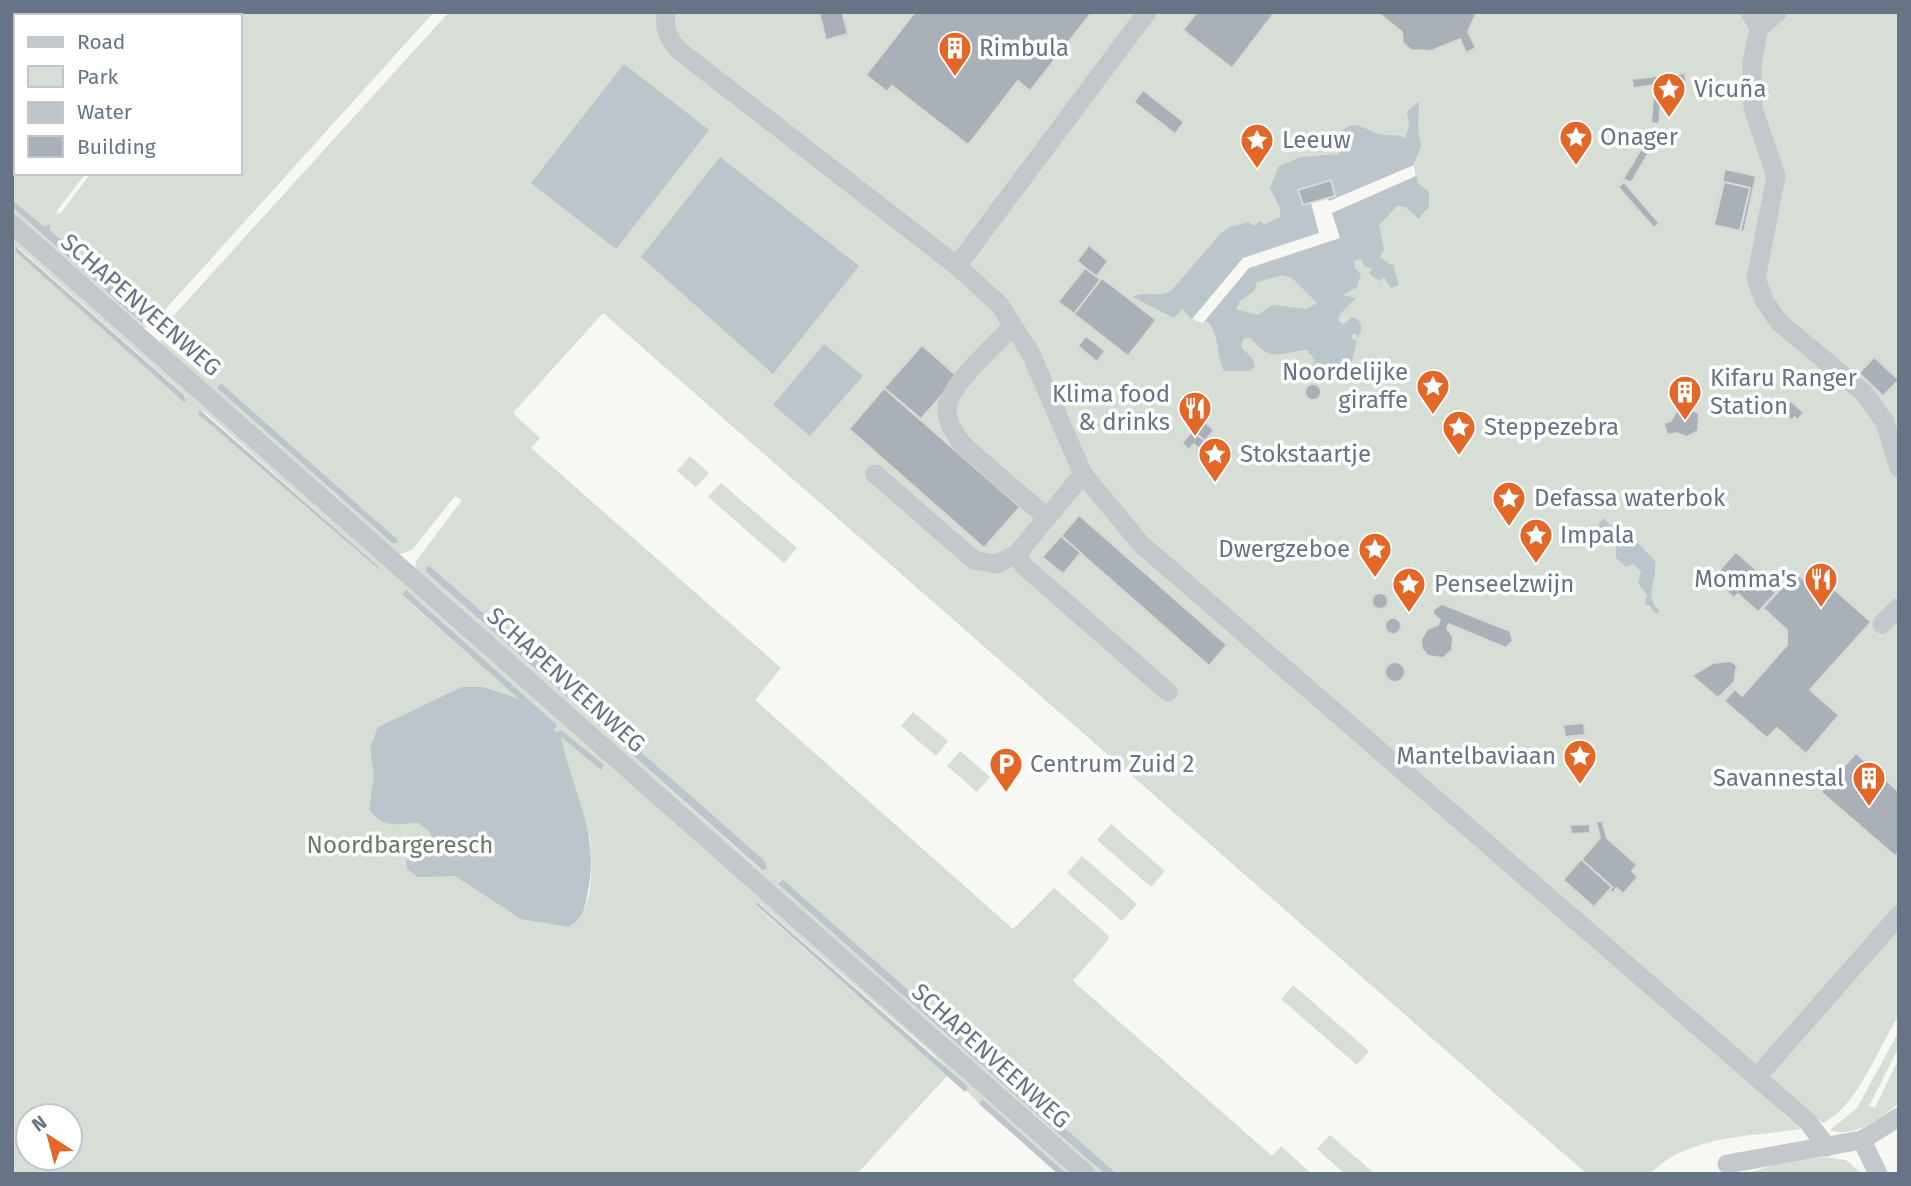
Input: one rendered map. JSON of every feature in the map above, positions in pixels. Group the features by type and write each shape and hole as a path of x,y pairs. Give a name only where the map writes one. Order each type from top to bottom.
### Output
{"street":[{"path":"666,12 664,26 670,41 681,52 957,266 1000,305 1030,352 1083,474 1141,544 1757,1077 1808,1122 1827,1147"},
{"path":"957,266 1147,12"},
{"path":"1778,12 1754,20 1753,108 1776,176 1756,279 1765,302 1779,322 1864,393 1885,422 1899,468"},
{"name":"SCHAPENVEENWEG","path":"12,224 1087,1174"},
{"path":"1013,326 952,393 947,410 951,429 962,444 1046,517"},
{"path":"875,474 974,560 996,564 1017,554 1083,474"},
{"path":"1017,554 1024,566 1168,692"},
{"path":"1882,624 1899,607"},
{"path":"1757,1077 1899,915"},
{"path":"1727,1164 1861,1140 1899,1117"},
{"path":"1861,1140 1878,1174"}],"green space":[{"path":"12,12 153,14 14,14 14,175 84,175 56,212 60,214 89,175 242,175 242,14 182,14 185,12 434,12 154,322 50,230 50,225 43,226 12,200"},
{"path":"449,12 1899,12 1899,1015 1857,1090 1836,1115 1823,1123 1791,1099 1780,1111 1801,1129 1741,1136 1701,1145 1665,1161 1650,1174 1587,1174 603,313 513,413 540,438 531,448 781,668 755,700 1013,929 1054,888 1107,934 1109,939 1073,981 1272,1156 1281,1146 1312,1174 1117,1174 780,879 778,884 1105,1174 1094,1174 415,569 416,561 462,500 455,496 412,550 401,554 389,551 160,349 161,339 202,374 207,368 168,336 167,323","holes":["221,383 398,540 392,543 217,388","430,566 765,861 761,870 426,572 426,567"]},
{"path":"12,207 147,327 143,328 12,218"},
{"name":"Noordbargeresch","path":"12,231 1080,1174 1067,1174 982,1100 979,1104 933,1054 760,904 756,906 947,1076 857,1174 12,1174","holes":["14,248 20,249 177,388 186,397 185,402","199,410 205,412 381,569","408,592 557,726 521,700 402,596","590,834 591,872 588,898 578,919 569,927"]},
{"path":"690,456 709,473 696,487 677,471"},
{"path":"721,483 797,548 784,563 708,497"},
{"path":"913,712 948,741 936,756 901,726"},
{"path":"960,751 990,777 977,792 947,766"},
{"path":"1111,824 1165,871 1151,887 1097,840"},
{"path":"1082,856 1137,904 1122,921 1067,873"},
{"path":"1293,985 1369,1051 1357,1065 1281,999"},
{"path":"1899,1031 1899,1047 1869,1106 1875,1108 1899,1058 1899,1103 1867,1126 1848,1132 1830,1130 1857,1108"},
{"path":"1330,1135 1375,1174 1345,1174 1317,1149"},
{"path":"1823,1157 1846,1160 1862,1174 1745,1174 1774,1165"}],"water":[{"path":"624,64 709,130 616,249 531,183"},
{"path":"1419,101 1418,129 1421,147 1414,163 1418,183 1429,192 1429,206 1419,219 1405,207 1397,206 1379,225 1384,249 1380,257 1393,264 1399,285 1391,288 1384,277 1380,281 1369,274 1372,268 1365,267 1361,259 1354,261 1355,269 1361,273 1357,287 1342,295 1356,298 1340,314 1338,320 1343,325 1352,317 1358,319 1362,328 1358,338 1355,333 1351,335 1352,339 1357,341 1352,361 1334,382 1318,383 1311,375 1314,359 1307,350 1269,353 1250,337 1243,339 1241,347 1253,359 1255,367 1249,371 1224,371 1215,334 1208,322 1192,319 1182,309 1174,318 1133,297 1171,291 1221,233 1230,227 1249,222 1254,226 1260,221 1265,224 1280,217 1280,208 1270,188 1279,166 1301,157 1338,154 1344,147 1342,131 1353,125 1378,134 1405,138 1409,126 1407,112","holes":["1283,275 1292,278 1317,303 1306,309 1273,305 1257,315 1236,309 1240,301 1254,291 1257,282"]},
{"path":"720,157 859,266 773,374 641,257"},
{"path":"12,200 43,226 50,225 50,230 148,316 147,321 142,323 12,207"},
{"path":"16,247 184,395 186,401 15,251"},
{"path":"824,344 863,376 810,436 773,405"},
{"path":"221,383 398,540 397,543 392,543 217,388"},
{"path":"200,410 378,566 381,571 198,414"},
{"path":"1603,518 1634,544 1638,543 1655,561 1651,594 1660,611 1656,614 1649,605 1645,605 1647,595 1638,583 1641,571 1633,564 1626,567 1616,558 1616,541 1610,539 1598,526"},
{"path":"430,566 765,861 767,869 762,870 426,572 426,567"},
{"path":"406,590 557,725 554,730 561,730 604,765 601,770 561,737 588,830 591,869 585,907 578,920 569,927 521,919 455,876 418,877 407,869 406,861 432,837 429,831 418,823 386,823 369,810 374,776 370,748 378,727 462,687 483,687 519,699 402,595"},
{"path":"782,879 1117,1174 1105,1174 1067,1141 778,884"},
{"path":"758,903 967,1086 967,1090 965,1092 947,1076 756,905"},
{"path":"982,1099 1067,1174 1058,1174 1050,1167 979,1104"}],"pier":[{"path":"1414,165 1416,176 1332,213 1340,238 1249,268 1203,323 1192,319 1243,258 1319,233 1311,203 1327,198 1329,201"}],"building":[{"path":"819,12 853,12 843,15 848,34 826,40"},
{"name":"Rimbula","path":"915,12 1092,12 1030,91 1018,81 968,145 892,86 887,92 866,75"},
{"path":"1197,12 1275,12 1232,68 1183,30"},
{"path":"1377,12 1477,12 1468,32 1476,48 1466,53 1460,39 1431,51 1411,50 1403,43 1402,32"},
{"path":"1685,73 1686,81 1633,88 1632,79"},
{"path":"1654,88 1662,89 1659,124 1651,123"},
{"path":"1143,90 1184,122 1175,134 1134,102"},
{"path":"1652,131 1659,135 1631,183 1623,179"},
{"path":"1725,169 1756,176 1744,232 1740,231 1750,188 1724,182 1713,224"},
{"path":"1331,180 1335,196 1303,205 1298,190"},
{"path":"1624,182 1659,223 1654,228 1618,187"},
{"path":"1724,182 1750,188 1740,231 1714,225"},
{"path":"1089,245 1108,261 1096,277 1077,261"},
{"path":"1085,268 1101,280 1074,314 1058,302"},
{"path":"1102,278 1156,320 1128,356 1074,314"},
{"path":"1086,336 1105,351 1097,362 1078,346"},
{"path":"922,345 958,377 921,419 884,388"},
{"path":"1874,357 1899,380 1883,396 1859,373"},
{"path":"1287,370 1293,370 1297,377 1293,384 1287,384 1283,380 1283,374"},
{"path":"1310,384 1316,384 1321,392 1319,398 1310,400 1305,395 1305,389"},
{"path":"884,388 1020,507 984,548 849,429"},
{"path":"1791,401 1804,413 1797,420 1784,414 1787,411 1784,408"},
{"name":"Kifaru Ranger Station","path":"1688,407 1699,414 1698,431 1687,437 1676,433 1667,435 1664,423 1671,421 1678,409"},
{"path":"1201,419 1214,430 1205,441 1192,431"},
{"path":"1192,431 1205,441 1199,449 1194,444 1189,450 1182,443"},
{"path":"1079,515 1227,645 1209,666 1061,536"},
{"path":"1061,536 1081,553 1063,574 1042,557"},
{"path":"1736,552 1759,572 1756,575 1776,593 1758,612 1738,594 1734,598 1712,578"},
{"path":"1796,572 1806,582 1815,572 1871,622 1810,690 1839,715 1806,754 1777,728 1767,738 1724,701 1735,689 1742,696 1787,645 1787,630 1763,608"},
{"path":"1405,582 1411,582 1416,590 1414,596 1405,598 1400,593 1400,587"},
{"path":"1380,593 1386,595 1386,607 1380,609 1374,607 1372,601 1374,595"},
{"path":"1442,604 1510,631 1513,641 1506,648 1449,624 1447,628 1453,637 1452,650 1443,658 1428,656 1422,649 1421,640 1427,629 1438,625 1440,620 1433,614 1434,609"},
{"path":"1390,618 1396,618 1401,626 1399,632 1390,634 1385,629 1385,623"},
{"path":"1731,661 1737,666 1734,682 1718,698 1692,676 1713,663"},
{"path":"1395,662 1402,665 1405,672 1402,679 1395,682 1388,679 1385,672 1388,665"},
{"path":"1584,723 1585,735 1565,737 1563,725"},
{"name":"Savannestal","path":"1856,753 1899,792 1899,852 1895,856 1821,792"},
{"path":"1602,821 1607,838 1637,865 1632,871 1638,877 1623,894 1617,888 1612,893 1609,890 1612,887 1581,860 1600,838 1596,822"},
{"path":"1590,824 1590,833 1571,834 1570,825"},
{"path":"1581,859 1612,887 1594,907 1563,880"}],"place":[{"name":"Rimbula","path":"955,78"},
{"name":"Vicuña","path":"1669,119"},
{"name":"Onager","path":"1576,167"},
{"name":"Leeuw","path":"1257,170"},
{"name":"Noordelijke giraffe","path":"1433,416"},
{"name":"Kifaru Ranger Station","path":"1685,422"},
{"name":"Klima food & drinks","path":"1195,438"},
{"name":"Steppezebra","path":"1459,457"},
{"name":"Stokstaartje","path":"1215,484"},
{"name":"Defassa waterbok","path":"1509,528"},
{"name":"Impala","path":"1536,565"},
{"name":"Dwergzeboe","path":"1375,579"},
{"name":"Momma's","path":"1821,609"},
{"name":"Penseelzwijn","path":"1409,614"},
{"name":"Mantelbaviaan","path":"1580,786"},
{"name":"Centrum Zuid 2","path":"1006,794"},
{"name":"Savannestal","path":"1869,808"}]}
